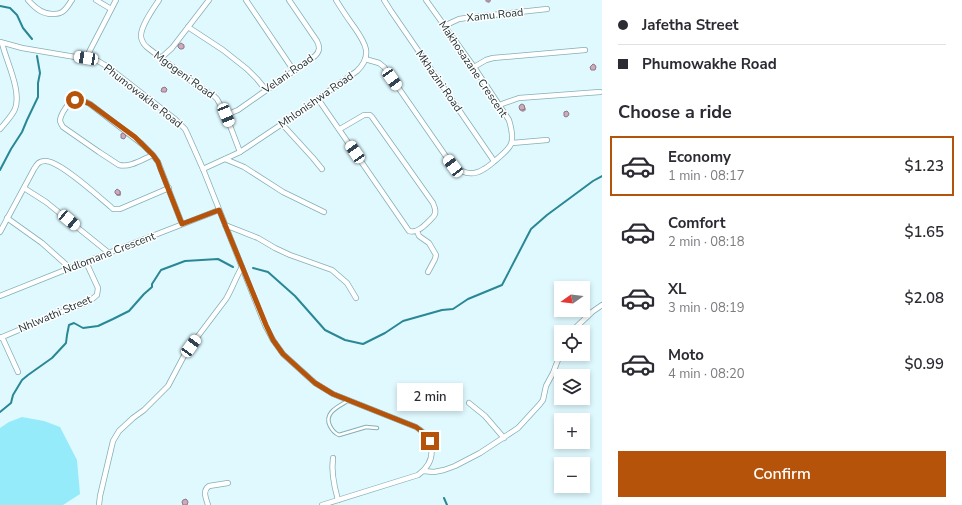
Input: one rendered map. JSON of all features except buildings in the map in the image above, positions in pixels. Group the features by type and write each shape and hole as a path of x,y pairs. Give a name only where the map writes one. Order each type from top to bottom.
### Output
{"street":[{"path":"28,0 46,14 59,14 63,12 72,0"},
{"path":"96,0 111,9"},
{"path":"86,58 116,0"},
{"name":"Mgogeni Road","path":"159,0 143,28 141,38 144,45 195,84 214,96 226,115 240,152"},
{"path":"161,58 172,48 210,0"},
{"path":"246,0 294,71"},
{"name":"Velani Road","path":"226,115 238,110 315,56 319,51 320,48 317,40 289,0"},
{"path":"336,0 364,42 366,53 365,59 379,63 384,67 453,166 461,172 472,174 483,170 508,149 512,143 548,140"},
{"name":"Mkhazini Road","path":"384,0 494,161"},
{"name":"Makhosazane Crescent","path":"426,0 500,105 509,120 512,143"},
{"name":"Xamu Road","path":"444,26 459,19 547,9"},
{"path":"188,27 223,50 247,69 266,90"},
{"path":"0,129 17,104 17,98 10,70 1,42"},
{"name":"Phumowakhe Road","path":"1,42 22,48 98,61 108,67 185,129 203,169 266,325 278,348 315,383 333,394 416,427 422,431 430,441 432,452 430,462 423,471"},
{"path":"474,67 493,58 586,50"},
{"name":"Mhlonishwa Road","path":"203,169 240,152 282,124 357,71 364,64 365,59"},
{"path":"500,105 519,98 600,92"},
{"path":"318,99 340,129 407,229 412,232 416,231 435,215 435,207 370,115 364,115 340,129"},
{"path":"153,155 130,165 119,165 63,127 60,122 61,117 70,102 75,100 85,101 135,137 153,155 158,162 182,224"},
{"path":"282,124 322,169"},
{"path":"226,159 244,167 283,192 324,212"},
{"path":"0,232 37,164 40,162 47,161 58,165 111,207 116,209 120,209 169,188"},
{"path":"24,188 46,202 108,253"},
{"name":"Ndlomane Crescent","path":"0,296 219,210"},
{"path":"8,218 42,243 70,268"},
{"path":"225,225 258,238 290,256 332,270 347,282 356,298"},
{"path":"416,231 419,236 429,244 436,255 428,272"},
{"name":"Nhlwathi Street","path":"1,338 95,298 98,288 86,262"},
{"path":"99,505 113,441 116,436 168,386 186,352 226,299 242,267"},
{"path":"578,325 602,305"},
{"path":"1,338 18,372"},
{"path":"322,505 412,478 423,471 439,472 449,469 480,453 504,438 522,424 540,404 543,400 546,386 558,361"},
{"path":"469,403 485,416 504,438"},
{"path":"333,458 333,477 338,500"},
{"path":"208,505 205,496 206,488 209,486 228,483"}],"lane":[{"path":"349,400 332,411 328,417 328,424 336,434 338,435 366,427 377,428"}],"shaded area":[{"path":"22,417 44,421 60,427 77,460 80,494 63,505 0,505 0,428 9,422"}],"waterway":[{"path":"0,6 10,8 17,15 23,28 32,39"},
{"path":"0,170 22,132 38,97 40,73 37,56"},
{"path":"253,268 268,272 295,296 325,330 345,340 363,344 385,333 403,321 442,310 453,309 468,299 502,285 531,229 547,215 602,176"},
{"path":"0,412 11,403 13,395 22,380 52,358 66,343 69,325 74,323 83,328 98,326 129,311 152,287 152,284 161,270 185,261 218,259 233,267"},
{"path":"444,498 447,505"}],"route":[{"path":"75,100 85,101 90,104 135,137 153,155 158,162 169,188 182,224 219,210 266,325 273,340 283,354 315,383 324,389 416,427 422,431 430,441"}]}
